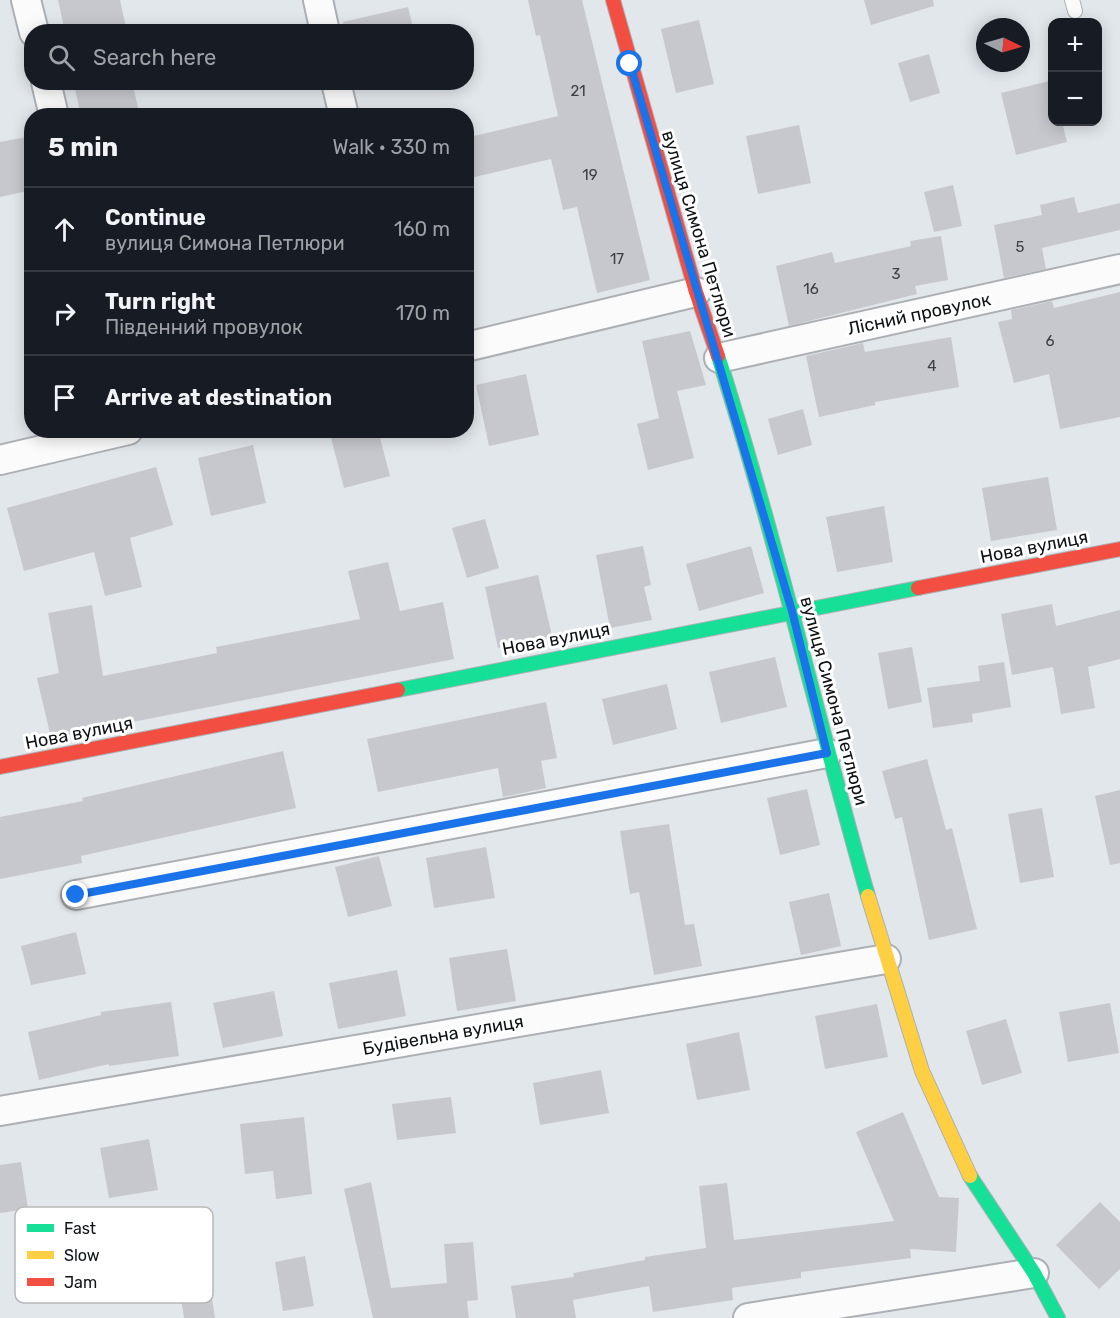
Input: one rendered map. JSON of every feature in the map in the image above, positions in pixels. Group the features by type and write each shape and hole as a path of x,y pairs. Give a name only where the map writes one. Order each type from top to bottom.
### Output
{"street":[{"path":"27,0 32,24"},
{"path":"318,0 323,24"},
{"name":"вулиця Симона Петлюри","path":"613,0 696,292 719,358 792,611 827,753 886,959 922,1071 967,1171 1034,1273 1058,1318"},
{"path":"48,90 52,108"},
{"path":"338,90 342,108"},
{"name":"Лісний провулок","path":"719,358 1120,269"},
{"path":"474,344 696,292"},
{"path":"0,460 94,438"},
{"name":"Нова вулиця","path":"0,767 792,611 1120,549"},
{"path":"76,895 827,753"},
{"name":"Будівельна вулиця","path":"0,1111 886,959"},
{"path":"748,1318 1034,1273"}],"building":[{"path":"58,0 120,0 125,24 63,24"},
{"path":"528,0 582,0 650,280 597,293 577,207 563,210 551,159 474,177 474,136 558,116 540,35 536,36"},
{"path":"864,0 933,0 934,6 871,25"},
{"path":"408,7 412,24 343,24 343,22"},
{"path":"699,20 714,84 676,93 661,29"},
{"path":"929,54 940,93 910,102 898,63"},
{"path":"1048,81 1048,126 1063,126 1067,142 1016,155 1001,93"},
{"path":"75,90 134,90 138,108 79,108"},
{"path":"799,125 811,183 758,194 746,136"},
{"path":"24,138 24,192 0,197 0,142"},
{"path":"953,185 962,226 934,232 924,192"},
{"path":"1074,197 1078,213 1120,203 1120,230 1042,248 1046,269 1004,278 994,225 1042,215 1040,205"},
{"path":"941,236 948,280 915,286 917,294 789,326 776,266 832,252 835,263 911,246 910,241"},
{"path":"1120,292 1120,417 1060,429 1049,374 1014,383 998,322 1012,319 1011,310 1052,301 1054,308"},
{"path":"690,331 706,385 677,391 694,458 648,470 637,424 659,418 642,341"},
{"path":"951,337 959,387 875,402 875,405 819,417 806,356 863,343 865,352"},
{"path":"526,374 539,435 489,446 476,385"},
{"path":"803,409 812,445 778,455 768,419"},
{"path":"331,438 380,438 390,476 344,488"},
{"path":"253,445 266,503 211,516 198,458"},
{"path":"156,467 173,525 130,538 142,587 105,596 94,552 24,571 7,508"},
{"path":"1048,477 1057,530 991,541 982,488"},
{"path":"884,506 893,562 837,572 826,517"},
{"path":"485,519 499,568 467,578 452,528"},
{"path":"643,546 651,585 644,587 652,620 610,628 596,555"},
{"path":"751,546 764,593 699,611 686,564"},
{"path":"388,562 400,611 443,602 454,659 51,738 37,678 59,673 48,613 92,605 103,676 217,653 216,647 360,619 348,571"},
{"path":"538,575 552,636 498,648 485,587"},
{"path":"1052,604 1056,626 1120,610 1120,659 1088,667 1095,708 1061,714 1053,667 1012,675 1001,614"},
{"path":"912,647 922,702 888,709 878,653"},
{"path":"775,657 787,707 721,723 709,672"},
{"path":"1004,662 1011,707 972,714 973,722 933,728 927,688 980,681 978,666"},
{"path":"667,684 677,729 613,745 602,699"},
{"path":"546,702 557,758 541,761 546,788 503,797 498,768 378,792 367,739"},
{"path":"283,751 296,808 81,856 82,863 0,879 0,817 83,801 82,798"},
{"path":"927,759 946,830 952,828 977,929 929,940 902,817 895,819 882,771"},
{"path":"807,789 820,845 780,855 767,798"},
{"path":"1120,790 1120,863 1110,865 1095,796"},
{"path":"1042,808 1054,877 1020,883 1008,814"},
{"path":"669,824 685,925 694,924 702,966 654,975 639,892 630,894 620,831"},
{"path":"486,847 495,898 434,908 426,858"},
{"path":"379,856 392,906 348,917 335,867"},
{"path":"829,893 841,946 801,955 789,902"},
{"path":"76,932 86,974 31,985 21,946"},
{"path":"507,949 516,1001 457,1011 449,958"},
{"path":"397,970 406,1016 338,1029 329,983"},
{"path":"274,991 283,1036 223,1048 213,1003"},
{"path":"171,1002 179,1056 109,1066 109,1064 39,1080 28,1032 101,1015 101,1012"},
{"path":"1110,1003 1119,1053 1068,1062 1059,1012"},
{"path":"877,1004 888,1057 825,1069 815,1016"},
{"path":"1006,1019 1022,1073 982,1085 966,1031"},
{"path":"739,1032 750,1090 697,1100 686,1044"},
{"path":"601,1070 609,1113 540,1125 533,1083"},
{"path":"451,1097 456,1133 397,1140 392,1104"},
{"path":"903,1112 939,1197 959,1198 956,1252 910,1249 911,1258 801,1272 801,1278 732,1288 733,1300 653,1312 649,1286 573,1300 576,1318 516,1318 511,1286 574,1277 573,1273 645,1260 645,1257 706,1248 699,1186 727,1183 734,1240 894,1221 856,1132"},
{"path":"304,1117 312,1194 276,1199 273,1171 245,1174 240,1124"},
{"path":"149,1139 158,1190 109,1198 100,1148"},
{"path":"21,1162 28,1207 15,1207 15,1211 0,1213 0,1165"},
{"path":"371,1182 391,1288 447,1283 444,1244 473,1242 478,1300 467,1301 469,1318 373,1318 344,1189"},
{"path":"1100,1202 1120,1222 1120,1269 1099,1289 1056,1245"},
{"path":"305,1256 314,1306 283,1311 275,1262"},
{"path":"182,1303 213,1303 215,1318 184,1318"}],"traffic: fast":[{"path":"718,356 777,558 868,896"},
{"path":"398,690 918,588"},
{"path":"970,1176 1034,1273 1058,1318"}],"traffic: slow":[{"path":"868,896 922,1071 970,1176"}],"traffic: jam":[{"path":"613,0 696,292 718,356"},
{"path":"918,588 1120,549"},
{"path":"0,767 398,690"}],"route":[{"path":"76,895 827,753 792,611 719,358 696,292 630,64"}]}
